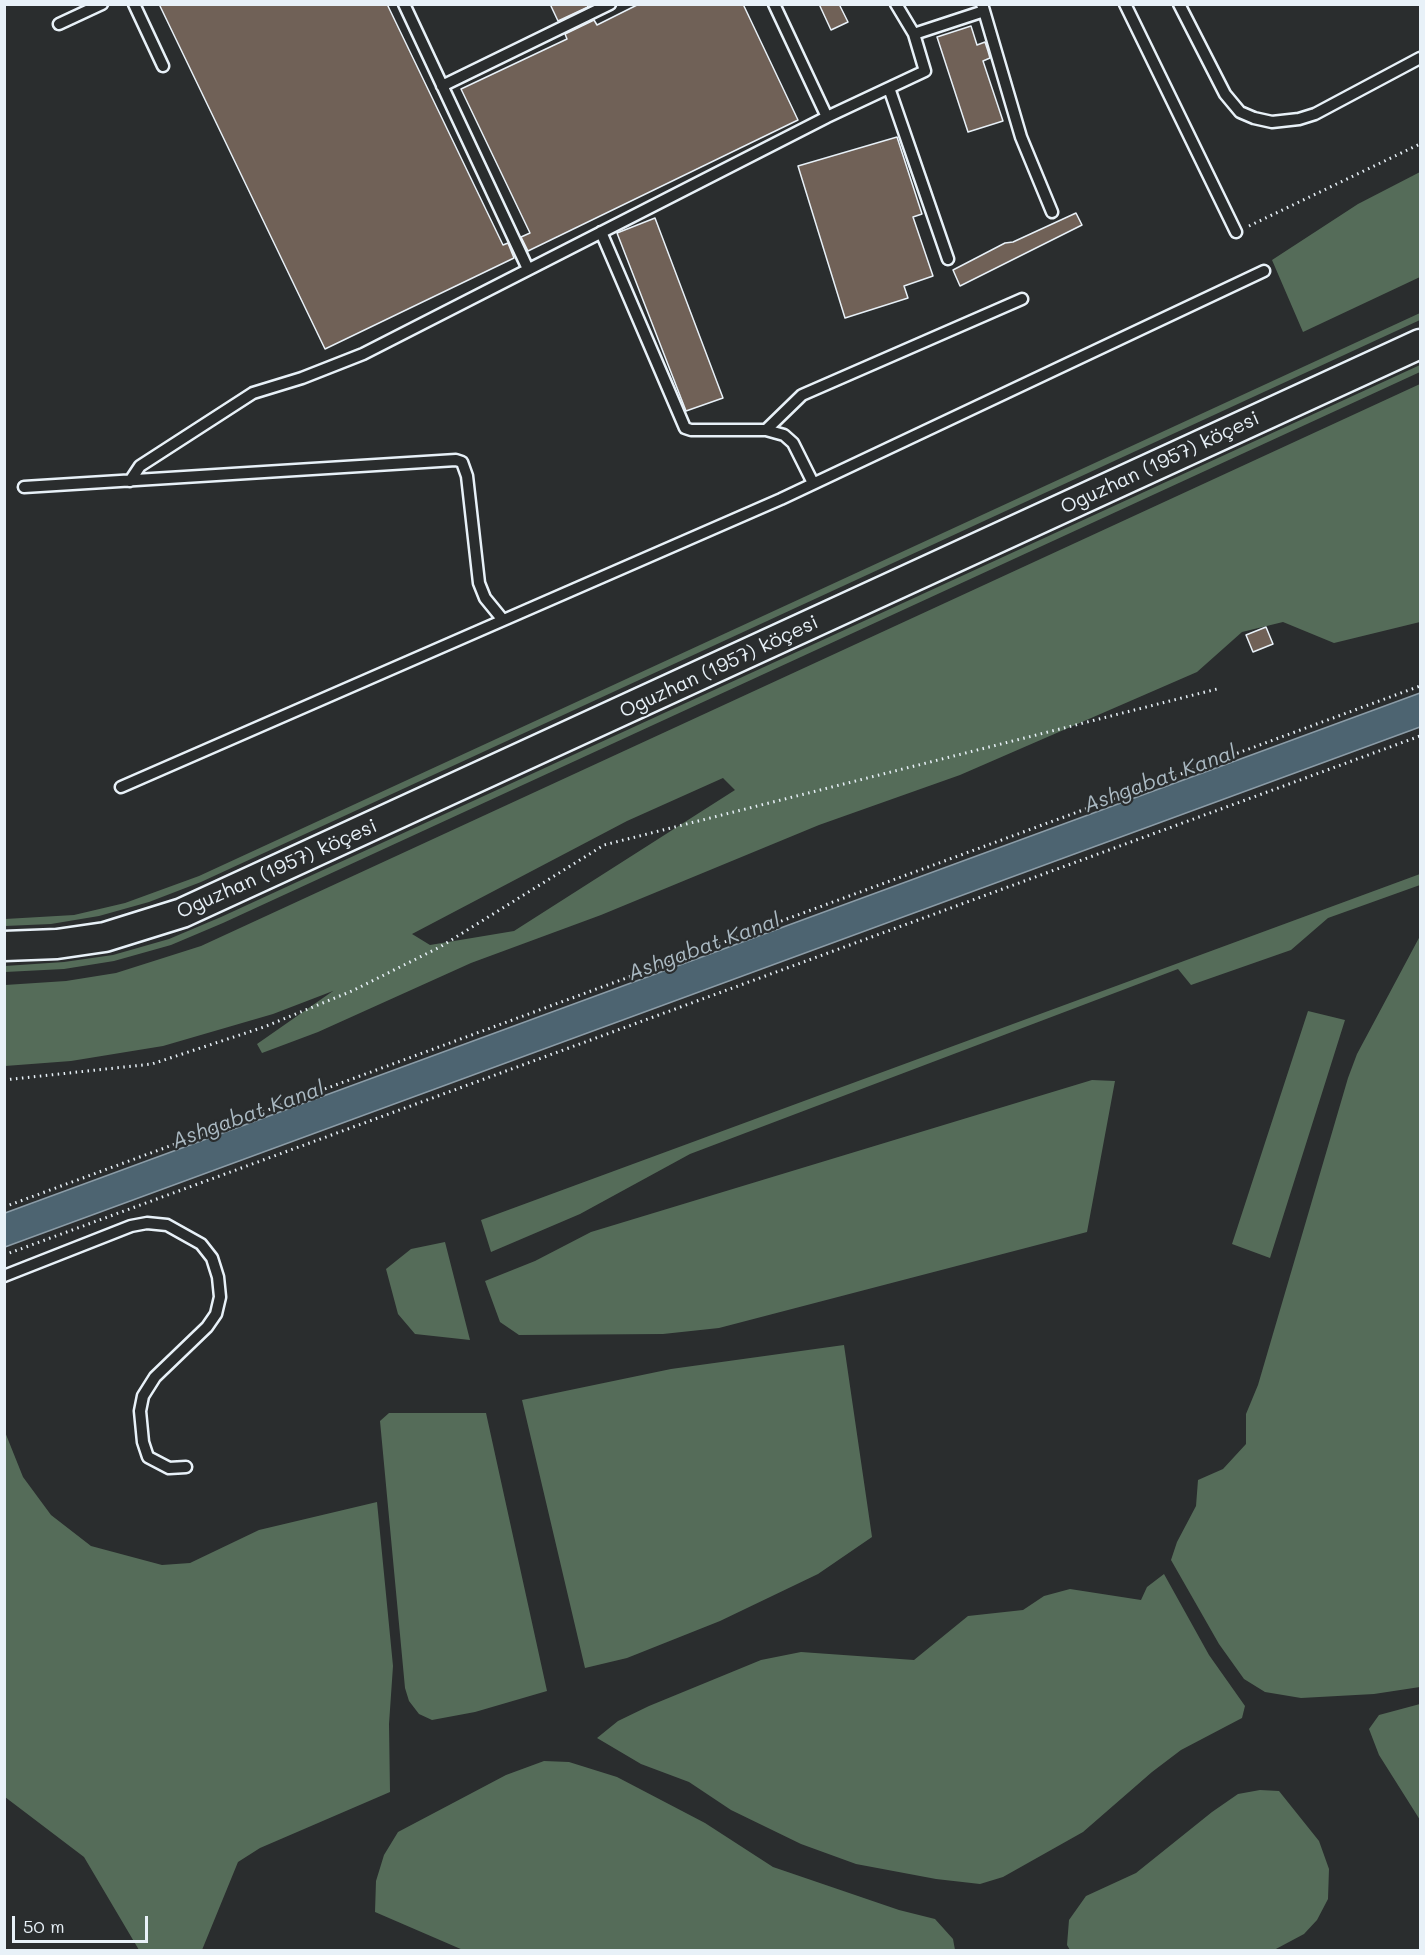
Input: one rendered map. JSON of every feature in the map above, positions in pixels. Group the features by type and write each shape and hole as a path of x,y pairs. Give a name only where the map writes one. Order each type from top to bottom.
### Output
{"main road":[{"name":"Oguzhan (1957) köçesi","path":"4,946 57,944 105,937 182,913 1420,344"}],"lane":[{"path":"59,24 102,4"},
{"path":"134,4 163,66"},
{"path":"404,4 528,269"},
{"path":"442,86 610,4"},
{"path":"774,4 827,117"},
{"path":"130,481 140,466 254,393 302,378 363,354 827,117 925,71 914,34 896,4"},
{"path":"1125,4 1236,232"},
{"path":"1179,4 1225,94 1240,112 1254,118 1272,122 1299,119 1315,114 1420,58"},
{"path":"914,34 983,8 1021,137 1052,212"},
{"path":"889,88 948,259"},
{"path":"601,232 685,428 691,430 766,430 784,435 793,443 813,483"},
{"path":"121,787 813,483 1264,271"},
{"path":"766,430 802,395 1022,299"},
{"path":"24,487 456,459 462,462 467,476 479,583 484,598 503,620"},
{"path":"4,1276 131,1226 147,1223 167,1225 201,1244 212,1258 218,1277 220,1297 216,1314 181,1354 155,1377 143,1396 140,1411 143,1442 148,1458 169,1468 186,1467"}],"path":[{"path":"1236,232 1420,144"},
{"path":"4,1207 1420,686"},
{"path":"4,1080 152,1064 264,1027 352,991 440,947 604,845 1217,689"},
{"path":"4,1255 1420,736"}],"green space":[{"path":"1420,172 1420,277 1303,332 1272,260 1358,204"},
{"path":"1420,313 1420,320 201,882 149,902 99,916 51,924 5,926 5,919 74,915 125,903 199,876"},
{"path":"1420,365 1420,372 223,923 171,945 114,961 64,969 5,972 5,966 64,962 113,955 169,939 221,917"},
{"path":"1420,384 1420,622 1334,643 1283,622 1242,632 1197,672 960,775 819,825 601,915 471,963 318,1032 262,1053 257,1044 333,991 273,1014 163,1046 71,1061 5,1066 5,985 66,981 116,973 201,946","holes":["723,778 735,790 514,931 430,945 412,934 627,821"]},
{"path":"1420,874 1420,885 1328,918 1291,950 1191,985 1178,969 690,1154 580,1214 491,1252 481,1220"},
{"path":"1420,936 1420,1687 1374,1694 1301,1698 1265,1692 1244,1679 1219,1644 1171,1560 1177,1542 1196,1506 1198,1480 1223,1469 1246,1444 1246,1414 1258,1385 1348,1078 1357,1054"},
{"path":"1308,1011 1345,1020 1270,1258 1232,1244"},
{"path":"1092,1080 1115,1081 1087,1232 719,1328 663,1334 519,1335 500,1322 485,1281 535,1261 591,1232"},
{"path":"445,1242 470,1340 415,1334 398,1314 386,1269 411,1249"},
{"path":"844,1345 872,1537 818,1574 720,1621 627,1658 585,1668 522,1400 671,1369"},
{"path":"389,1413 486,1413 547,1691 475,1712 432,1720 419,1714 409,1701 405,1688 380,1421"},
{"path":"5,1432 23,1477 51,1515 91,1546 162,1565 190,1563 259,1530 377,1502 393,1666 389,1724 390,1792 260,1848 238,1862 202,1950 139,1950 84,1857 5,1797"},
{"path":"1164,1574 1209,1655 1245,1706 1242,1718 1181,1750 1083,1832 1003,1877 980,1884 936,1879 856,1864 801,1844 731,1810 689,1782 641,1764 597,1738 618,1721 649,1706 761,1660 801,1652 914,1660 968,1616 1023,1610 1044,1596 1070,1589 1141,1600 1147,1587"},
{"path":"1420,1704 1420,1820 1379,1755 1369,1729 1379,1715"},
{"path":"544,1761 569,1762 617,1777 705,1823 773,1867 899,1910 935,1919 953,1939 955,1950 463,1950 375,1912 376,1881 384,1855 398,1832 506,1775"},
{"path":"1260,1790 1279,1791 1319,1841 1329,1869 1328,1899 1317,1920 1304,1934 1274,1950 1070,1950 1067,1945 1069,1920 1086,1896 1136,1873 1238,1794"}],"water":[{"path":"1420,693 1420,727 5,1247 5,1213"}],"building":[{"path":"159,4 387,4 503,245 508,243 514,258 325,349"},
{"path":"550,4 587,4 588,7 558,21"},
{"path":"639,4 743,4 798,120 528,251 521,237 530,233 461,89 567,39 565,34 594,20 597,25"},
{"path":"819,4 839,4 848,22 831,30"},
{"path":"971,26 977,45 985,42 990,58 983,61 1003,121 968,132 937,37"},
{"path":"897,137 922,214 913,217 933,276 904,286 908,298 845,318 798,166"},
{"path":"1076,213 1082,225 960,286 953,270 1005,243 1013,242"},
{"path":"655,218 723,398 686,411 617,233"},
{"path":"1266,627 1273,644 1253,652 1246,635"}],"water label":[{"name":"Ashgabat Kanal","path":"1160,779"},
{"name":"Ashgabat Kanal","path":"704,947"},
{"name":"Ashgabat Kanal","path":"248,1115"}]}
